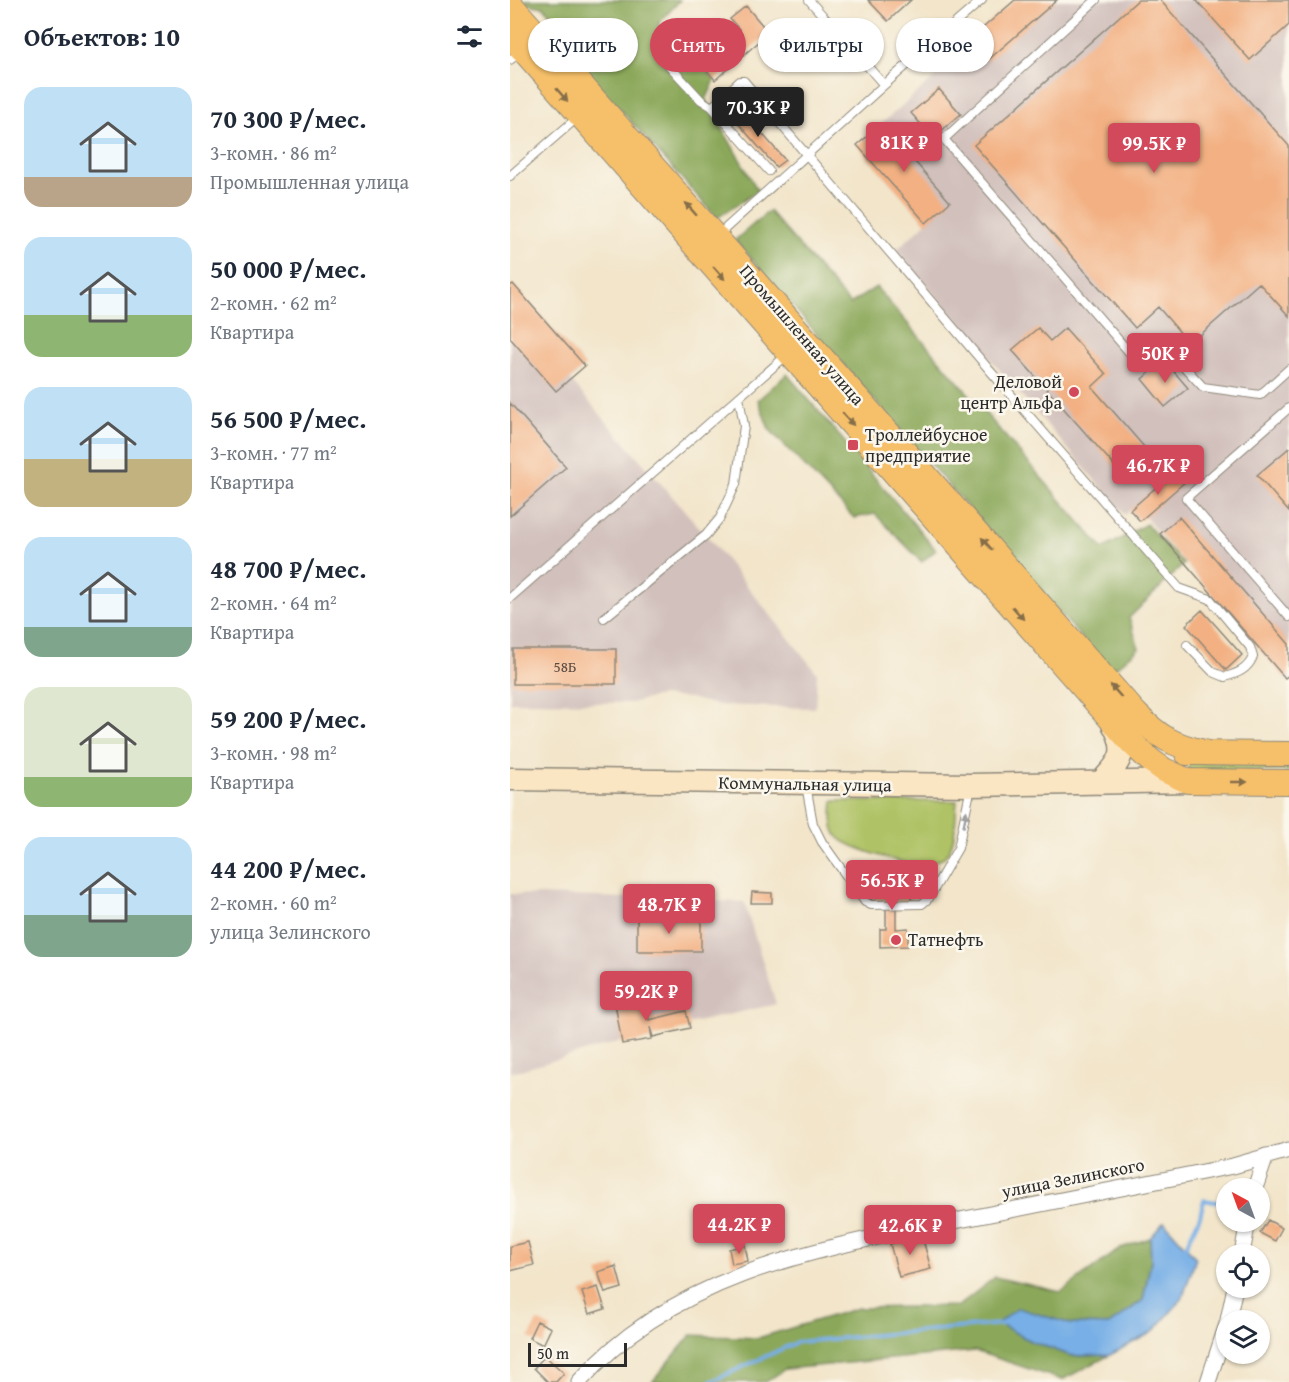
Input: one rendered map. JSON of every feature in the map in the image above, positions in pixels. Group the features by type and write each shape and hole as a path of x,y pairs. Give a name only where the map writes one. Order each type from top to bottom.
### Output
{"main road":[{"name":"Промышленная улица","path":"510,4 588,108 797,345 1128,705 1156,733 1168,741 1204,752"},
{"name":"Промышленная улица","path":"514,48 588,108"},
{"name":"Промышленная улица","path":"797,345 1109,718 1150,760 1177,777 1188,781"},
{"name":"Промышленная улица","path":"1100,783 1118,764 1121,756 1121,744 1109,718"},
{"path":"1150,760 1158,748 1156,733"},
{"name":"Промышленная улица","path":"1100,783 1150,760 1175,754 1204,752 1289,754"},
{"name":"Коммунальная улица","path":"510,779 806,784 1100,783"},
{"name":"Промышленная улица","path":"1100,783 1289,782"}],"street":[{"name":"улица Зелинского","path":"579,1382 628,1336 657,1317 714,1285 756,1268 839,1245 1233,1166 1289,1150"},
{"path":"1258,1178 1266,1156"},
{"path":"1208,1382 1216,1357"}],"lane":[{"path":"809,0 884,85"},
{"path":"708,244 982,0"},
{"path":"1096,0 944,139 1129,352 1165,346 1203,387 1260,395 1289,369"},
{"path":"675,72 701,100 712,107 769,171"},
{"path":"712,107 740,81 744,81 992,373 1179,588 1210,599 1250,647 1253,657 1248,667 1237,674 1225,677 1213,672 1187,645"},
{"path":"510,176 588,108"},
{"path":"510,598 797,345"},
{"path":"604,618 706,535 720,518 736,484 744,426 738,397"},
{"path":"1289,408 1186,498 1289,617"},
{"path":"806,784 813,824 822,842 865,902 871,905 922,904 929,898 958,848 971,785"}],"shaded area":[{"path":"1015,0 1289,0 1289,683 1145,517 1140,521 1130,510 1125,515 896,250 926,223 857,145 941,72 994,72 994,18"},
{"path":"513,284 585,366 570,380 706,535 817,673 815,708 716,705 690,698 660,696 630,703 510,702 510,286"},
{"path":"510,894 744,902 776,1004 657,1031 510,1073"}],"green space":[{"path":"524,0 680,0 664,18 650,18 650,72 708,72 715,80 706,100 758,191 717,218 587,72 638,72 638,18 553,18 544,7 527,4"},
{"path":"769,211 850,304 876,287 1103,549 1146,524 1184,564 1129,618 1139,648 1111,672 735,240"},
{"path":"787,374 936,550 922,562 875,514 854,518 769,429 758,400"},
{"path":"1189,762 1289,763 1289,771 1188,770"},
{"path":"833,801 957,801 955,829 950,849 943,858 916,864 898,861 852,846 835,833 832,819"},
{"path":"1150,1238 1151,1261 1143,1300 1109,1325 1071,1324 1018,1309 999,1323 1030,1341 1072,1356 1110,1355 1062,1380 975,1351 785,1369 766,1382 652,1382 691,1335 758,1338 858,1308 958,1306 995,1277 1061,1292 1121,1248"}],"water":[{"path":"1164,1222 1196,1258 1182,1299 1153,1332 1110,1355 1072,1356 1030,1341 998,1323 1018,1308 1071,1324 1109,1325 1143,1300 1151,1261 1150,1238"}],"building":[{"path":"868,0 911,0 888,21"},
{"path":"1015,0 1057,0 994,55 994,18"},
{"path":"1138,0 1160,0 1289,146 1289,316 1259,283 1190,344 1158,307 1135,328 974,145"},
{"path":"1196,0 1289,0 1289,25 1250,60"},
{"path":"746,6 758,20 758,43 746,53 746,18 731,18"},
{"path":"708,72 724,72 715,80"},
{"path":"939,89 961,114 933,138 911,113"},
{"path":"740,108 785,160 776,167 731,115"},
{"path":"882,124 950,202 926,223 857,145"},
{"path":"513,284 585,366 556,391 510,338 510,286"},
{"path":"1038,328 1050,341 1065,328 1106,374 1092,387 1145,448 1119,471 1012,350"},
{"path":"1164,360 1188,388 1165,407 1142,379"},
{"path":"510,403 566,467 510,516"},
{"path":"1289,448 1289,512 1257,475"},
{"path":"1176,470 1186,481 1140,521 1130,510"},
{"path":"1179,517 1289,644 1289,675 1285,678 1160,534"},
{"path":"1202,610 1242,655 1226,670 1186,625"},
{"path":"513,649 616,649 616,684 513,684"},
{"path":"911,882 911,901 896,902 896,929 908,928 908,946 880,947 880,929 886,929 886,902 871,902 871,883"},
{"path":"752,892 772,893 772,903 751,903"},
{"path":"637,918 701,919 701,951 637,951"},
{"path":"645,998 649,1020 686,1011 690,1028 653,1037 650,1027 652,1039 622,1044 615,1003"},
{"path":"1270,1221 1282,1228 1275,1241 1260,1233 1270,1232"},
{"path":"922,1236 931,1269 899,1277 890,1244"},
{"path":"528,1242 534,1265 510,1271 510,1246"},
{"path":"745,1245 748,1261 732,1264 729,1249"},
{"path":"616,1266 622,1288 605,1293 598,1272"},
{"path":"598,1287 605,1309 589,1314 582,1292"},
{"path":"537,1321 551,1328 543,1345 529,1338"},
{"path":"545,1356 564,1373 556,1382 548,1382 534,1368"}],"waterway":[{"path":"1184,1250 1200,1216 1204,1200 1216,1202"},
{"path":"710,1382 797,1342 1002,1324"}],"place":[{"name":"Деловой центр Альфа","path":"1074,392"},
{"name":"Троллейбусное предприятие","path":"853,445"},
{"name":"Татнефть","path":"896,940"}]}
